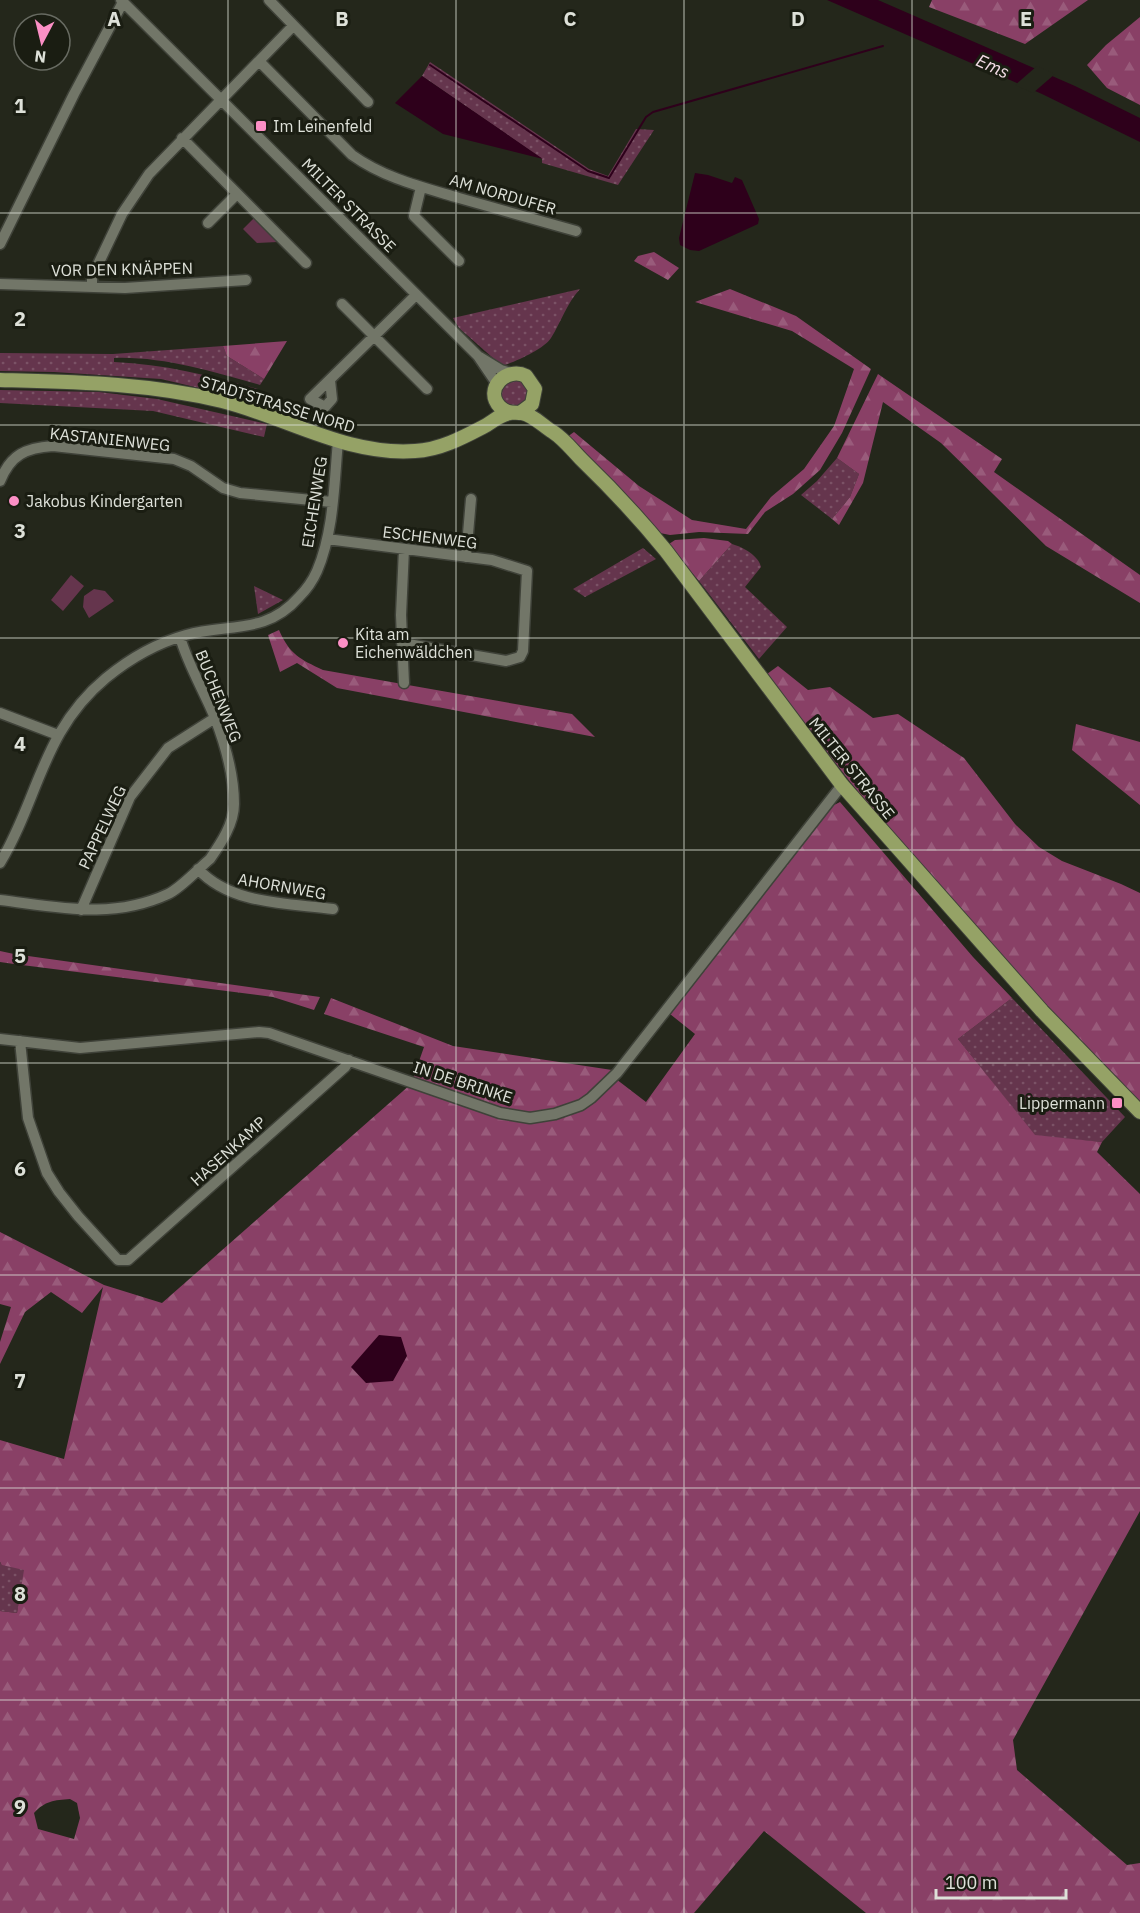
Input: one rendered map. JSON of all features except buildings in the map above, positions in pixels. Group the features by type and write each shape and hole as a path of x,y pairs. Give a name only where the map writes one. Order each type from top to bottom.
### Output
{"main road":[{"path":"511,373 522,374 530,380 535,389 534,400 529,408 515,413 502,409 496,391 502,377 511,373"},
{"name":"STADTSTRASSE NORD","path":"0,380 98,383 189,394 246,408 339,441 386,451 415,451 442,446 483,427 499,416 515,413"},
{"name":"STADTSTRASSE NORD","path":"471,431 488,412 496,391"},
{"name":"MILTER STRASSE","path":"534,400 554,432"},
{"name":"MILTER STRASSE","path":"515,413 532,417 554,432 650,532 842,785 1042,1011 1140,1112"}],"street":[{"path":"268,0 368,102"},
{"path":"0,244 122,1"},
{"name":"MILTER STRASSE","path":"122,1 478,356 501,370 511,373"},
{"path":"92,287 92,277 122,214 148,174 293,26"},
{"name":"AM NORDUFER","path":"259,61 351,155 366,166 422,187 576,231"},
{"path":"182,138 306,263"},
{"path":"422,187 414,216 459,261"},
{"path":"208,223 237,194"},
{"name":"VOR DEN KNÄPPEN","path":"0,284 125,288 246,279"},
{"path":"330,380 416,295"},
{"path":"342,304 427,388"},
{"name":"MILTER STRASSE","path":"478,356 496,391"},
{"name":"EICHENWEG","path":"0,862 10,846 34,786 65,722 106,678 152,648 180,637 258,625 276,617 293,605 304,592 316,573 327,539 339,441"},
{"name":"KASTANIENWEG","path":"0,481 5,468 19,454 35,448 53,446 174,459 191,466 223,488 240,493 332,502"},
{"path":"466,557 471,499"},
{"name":"ESCHENWEG","path":"327,539 492,560 527,572 523,651 520,657 506,661 402,643"},
{"path":"404,549 401,615 404,683"},
{"name":"BUCHENWEG","path":"0,900 81,910 117,910 170,894 210,859 227,831 234,805 229,762 215,718 180,637"},
{"path":"5,714 58,735"},
{"name":"PAPPELWEG","path":"81,910 130,796 168,748 215,718"},
{"name":"IN DE BRINKE","path":"0,1039 80,1048 269,1033 500,1113 530,1118 555,1114 581,1105 617,1073 842,785"},
{"name":"AHORNWEG","path":"198,870 207,879 232,893 261,900 333,909"},
{"name":"HASENKAMP","path":"20,1041 28,1118 47,1173 78,1216 118,1260 123,1261 128,1260 345,1067 349,1060"}],"shaded area":[{"path":"430,62 589,169 608,176 636,129 654,130 618,185 542,163 542,159 422,76"},
{"path":"255,217 278,242 257,243 243,229"},
{"path":"580,289 571,300 555,332 547,342 529,355 502,366 459,328 453,318"},
{"path":"223,346 227,356 264,379 260,385 169,362 114,358 114,362 169,368 258,389 254,401 161,379 0,371 0,353 113,354"},
{"path":"515,379 525,383 529,393 525,403 515,407 505,403 501,393 505,383"},
{"path":"0,390 99,392 157,399 267,424 264,437 153,411 0,403"},
{"path":"837,458 859,474 850,497 832,519 801,495"},
{"path":"732,544 750,552 760,563 761,567 745,587 787,627 759,659 699,581"},
{"path":"643,548 656,559 585,597 573,589"},
{"path":"71,575 84,586 63,611 51,600"},
{"path":"254,586 283,600 258,614"},
{"path":"94,589 105,591 114,601 89,618 83,607 84,596"},
{"path":"1012,998 1125,1117 1102,1142 1035,1136 958,1039"},
{"path":"0,1563 25,1569 17,1613 0,1611"}],"green space":[{"path":"932,0 1088,0 1025,44 929,7"},
{"path":"1140,17 1140,105 1107,88 1087,65 1106,45"},
{"path":"654,252 679,268 668,280 634,261 638,256"},
{"path":"730,289 796,316 871,369 842,433 820,470 793,494 765,512 748,534 699,532 670,535 660,533 567,437 574,432 639,486 692,520 746,529 771,497 804,469 834,426 854,369 792,331 695,302"},
{"path":"287,341 264,379 227,356 223,346"},
{"path":"878,374 1002,459 994,472 1140,575 1140,603 1046,546 941,443 883,402 863,483 839,525 832,519 850,497 859,474 837,458"},
{"path":"704,538 728,541 732,544 699,581 669,544 675,540"},
{"path":"279,630 287,645 296,655 323,670 572,714 595,737 337,688 297,663 280,672 268,635"},
{"path":"778,666 808,690 830,687 873,718 898,714 964,758 1015,824 1039,847 1062,861 1140,893 1140,1106 1025,986 851,783 767,674"},
{"path":"1076,724 1140,742 1140,805 1072,750"},
{"path":"840,802 973,957 1012,998 958,1039 1035,1135 1102,1142 1097,1152 1140,1194 1140,1511 1013,1740 1017,1770 1127,1865 1140,1863 1140,1913 866,1913 764,1831 694,1913 0,1913 0,1611 17,1613 24,1570 2,1565 0,1562 0,1440 64,1459 103,1287 82,1313 51,1292 25,1312 0,1364 0,1342 11,1307 0,1304 0,1232 104,1285 162,1303 411,1084 424,1047 324,1014 331,998 453,1046 612,1070 616,1079 646,1102 695,1034 670,1014 830,807","holes":["64,1799 77,1803 80,1818 74,1839 38,1829 34,1813 42,1806"]},
{"path":"0,951 320,997 314,1010 273,997 0,962"}],"water":[{"name":"Ems","path":"827,0 878,0 1075,86 1140,118 1140,142 1042,94"},
{"path":"422,76 543,159 443,134 395,103"},
{"path":"695,173 732,183 735,177 742,180 759,219 758,224 699,251 680,245 679,238"},
{"path":"379,1335 401,1337 407,1356 393,1381 366,1383 351,1367"}],"pier":[{"path":"1037,66 1055,74 1033,93 1015,85"}],"waterway":[{"path":"430,65 588,171 609,178 646,117 653,112 883,46"}],"place":[{"name":"Im Leinenfeld","path":"261,126"},
{"name":"Jakobus Kindergarten","path":"14,501"},
{"name":"Kita am Eichenwäldchen","path":"343,643"},
{"name":"Lippermann","path":"1117,1103"}]}
